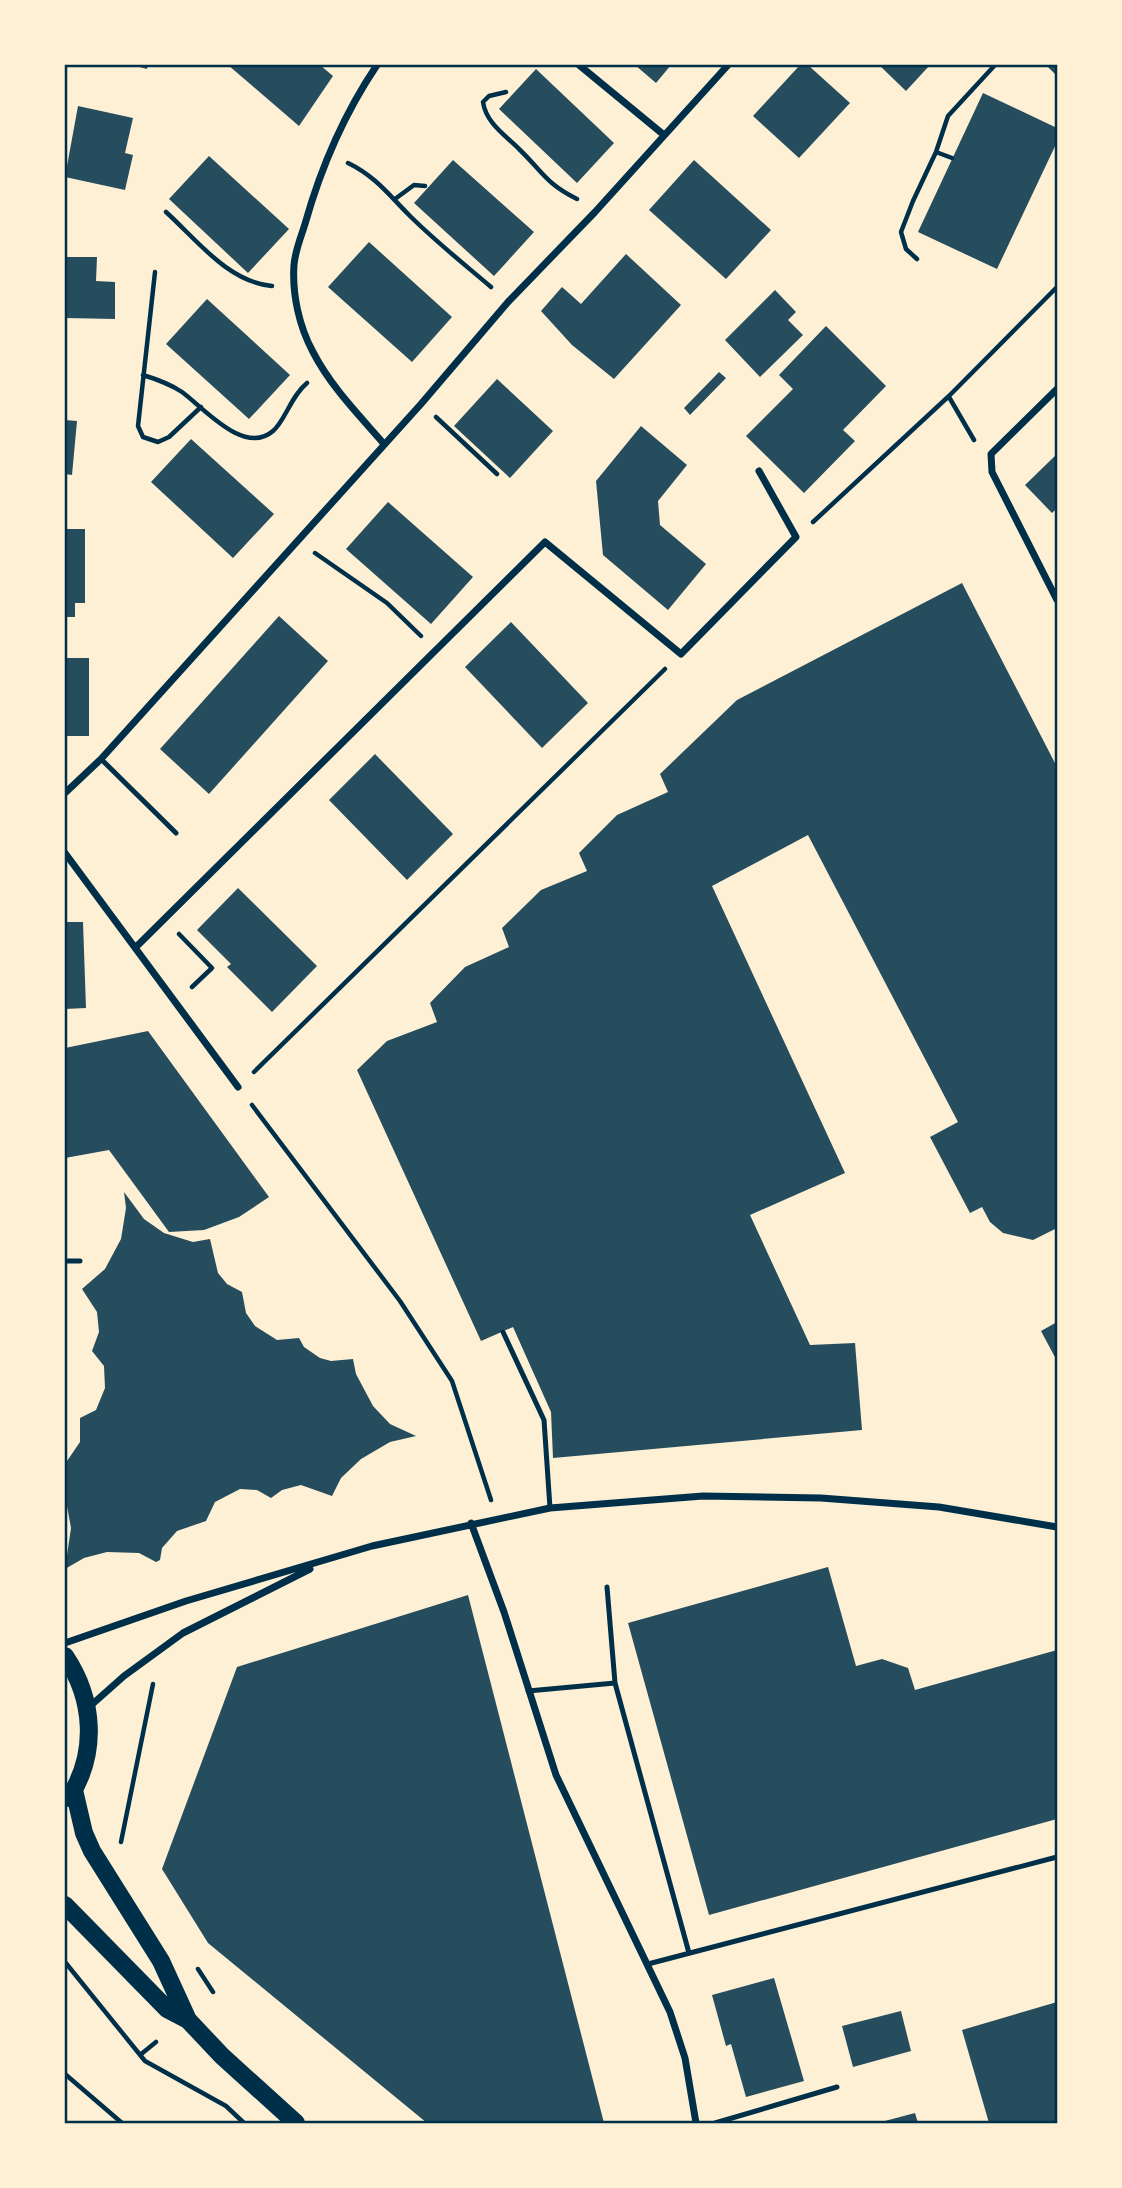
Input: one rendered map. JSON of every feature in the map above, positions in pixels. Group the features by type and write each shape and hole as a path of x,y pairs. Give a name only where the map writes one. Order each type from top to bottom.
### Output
{"main road":[{"path":"65,1656 77,1674 88,1707 86,1759 69,1797 92,1851 161,1961 188,2020 222,2056 296,2123"},
{"path":"65,1905 167,2009 188,2020"}],"street":[{"path":"377,65 349,107 315,188 294,261 294,289 299,318 313,352 335,387 384,444"},
{"path":"579,65 664,135"},
{"path":"65,793 101,759 421,404 508,302 595,212 728,65"},
{"path":"1057,389 991,454 992,472 1057,600"},
{"path":"136,947 545,542 681,654 796,537 759,471"},
{"path":"65,853 238,1087"},
{"path":"65,1643 186,1601 329,1559 471,1523 550,1508 703,1496 821,1497 939,1507 1057,1527"},
{"path":"471,1523 504,1612 527,1691 572,1814 670,2012 685,2058 696,2123"},
{"path":"88,1707 124,1676 183,1633 329,1559"}],"lane":[{"path":"101,759 176,833"},
{"path":"65,1261 80,1261"},
{"path":"503,1332 544,1420 550,1508"},
{"path":"607,1587 615,1683 689,1953"},
{"path":"527,1691 615,1683"},
{"path":"648,1964 1057,1857"},
{"path":"715,2123 838,2087"}],"path":[{"path":"917,258 906,249 901,232 936,152 948,116 995,65"},
{"path":"506,92 489,96 483,102 496,128 521,150 548,182 595,212"},
{"path":"936,152 952,158"},
{"path":"329,154 370,175 410,216 508,302"},
{"path":"395,199 414,185 425,186"},
{"path":"166,212 233,274 252,284 294,289"},
{"path":"155,272 138,426 149,442 169,437 201,407"},
{"path":"796,537 949,396 1057,287"},
{"path":"143,375 181,391 238,435 252,439 273,431 295,396 324,369"},
{"path":"949,396 992,472"},
{"path":"421,404 497,474"},
{"path":"300,538 323,559 387,603 435,651"},
{"path":"491,1499 452,1381 400,1301 238,1087 681,654"},
{"path":"164,919 212,968 177,1003"},
{"path":"124,1850 120,1840 153,1683"},
{"path":"65,1962 145,2061 226,2106 244,2123"},
{"path":"70,1969 77,1963"},
{"path":"196,1966 210,1990"},
{"path":"140,2055 156,2042"},
{"path":"65,2074 121,2123"}],"building":[{"path":"132,65 148,65 147,69"},
{"path":"228,65 320,65 333,76 299,126"},
{"path":"635,65 671,65 656,83"},
{"path":"800,65 808,65 850,103 799,158 753,116"},
{"path":"879,65 930,65 906,91"},
{"path":"1046,65 1057,65 1057,76"},
{"path":"536,69 614,143 577,183 499,109"},
{"path":"983,93 1057,128 1057,142 997,269 918,232"},
{"path":"78,106 133,118 125,153 133,155 125,190 65,177"},
{"path":"209,156 289,229 248,273 169,199"},
{"path":"453,160 534,232 494,276 414,203"},
{"path":"694,160 771,230 726,279 649,210"},
{"path":"369,242 452,317 412,362 328,287"},
{"path":"626,254 681,305 614,379 572,345 541,311 562,287 581,304"},
{"path":"65,257 97,257 96,281 115,282 115,319 65,318"},
{"path":"775,290 796,312 788,320 803,335 760,377 725,340"},
{"path":"207,299 290,375 249,419 166,344"},
{"path":"826,326 886,386 843,430 855,441 804,493 746,436 793,389 779,375"},
{"path":"719,372 726,378 690,415 684,408"},
{"path":"497,379 553,431 510,478 454,426"},
{"path":"65,420 77,421 72,475 65,474"},
{"path":"641,426 687,465 658,501 660,525 706,564 668,610 603,555 596,481"},
{"path":"191,439 274,514 233,558 151,482"},
{"path":"1057,454 1057,508 1052,513 1025,485"},
{"path":"388,502 473,577 431,624 346,549"},
{"path":"65,529 85,529 85,603 75,603 75,617 65,617"},
{"path":"962,583 1057,767 1057,1228 1033,1240 1003,1233 990,1222 982,1207 970,1213 930,1137 958,1122 808,835 712,886 845,1173 750,1215 810,1345 855,1343 862,1430 553,1458 551,1412 513,1327 481,1341 357,1070 387,1041 437,1022 430,1003 465,967 509,947 502,928 541,890 587,871 579,853 617,815 668,792 660,774 737,700"},
{"path":"279,616 328,661 209,794 160,749"},
{"path":"511,622 588,703 542,748 465,667"},
{"path":"65,658 89,658 89,736 65,736"},
{"path":"375,754 453,834 407,880 329,800"},
{"path":"238,888 317,966 272,1012 227,967 231,964 197,930"},
{"path":"65,922 83,922 86,1008 65,1009"},
{"path":"148,1031 269,1197 239,1217 204,1230 169,1232 109,1150 65,1158 65,1048"},
{"path":"124,1192 144,1219 164,1233 193,1242 210,1239 218,1273 227,1284 242,1292 246,1313 255,1326 277,1340 299,1338 304,1347 320,1358 331,1361 353,1359 356,1374 373,1406 390,1424 416,1436 390,1442 361,1459 341,1478 332,1496 301,1485 282,1490 271,1498 257,1490 240,1489 215,1502 206,1521 177,1531 162,1548 160,1560 156,1562 139,1553 107,1552 84,1558 65,1569 71,1528 65,1495 65,1464 80,1442 80,1418 96,1410 105,1388 104,1366 92,1351 99,1332 97,1312 82,1289 105,1269 121,1239 126,1208"},
{"path":"1057,1322 1057,1361 1041,1331"},
{"path":"828,1567 856,1666 882,1659 908,1668 915,1690 1057,1650 1057,1819 709,1915 628,1623"},
{"path":"468,1595 604,2123 427,2123 208,1943 162,1869 237,1667"},
{"path":"774,1978 804,2081 746,2097 731,2044 726,2046 712,1995"},
{"path":"1057,2002 1057,2123 989,2123 962,2030"},
{"path":"901,2011 911,2051 853,2067 842,2026"},
{"path":"915,2113 918,2123 881,2123 881,2122"}]}
